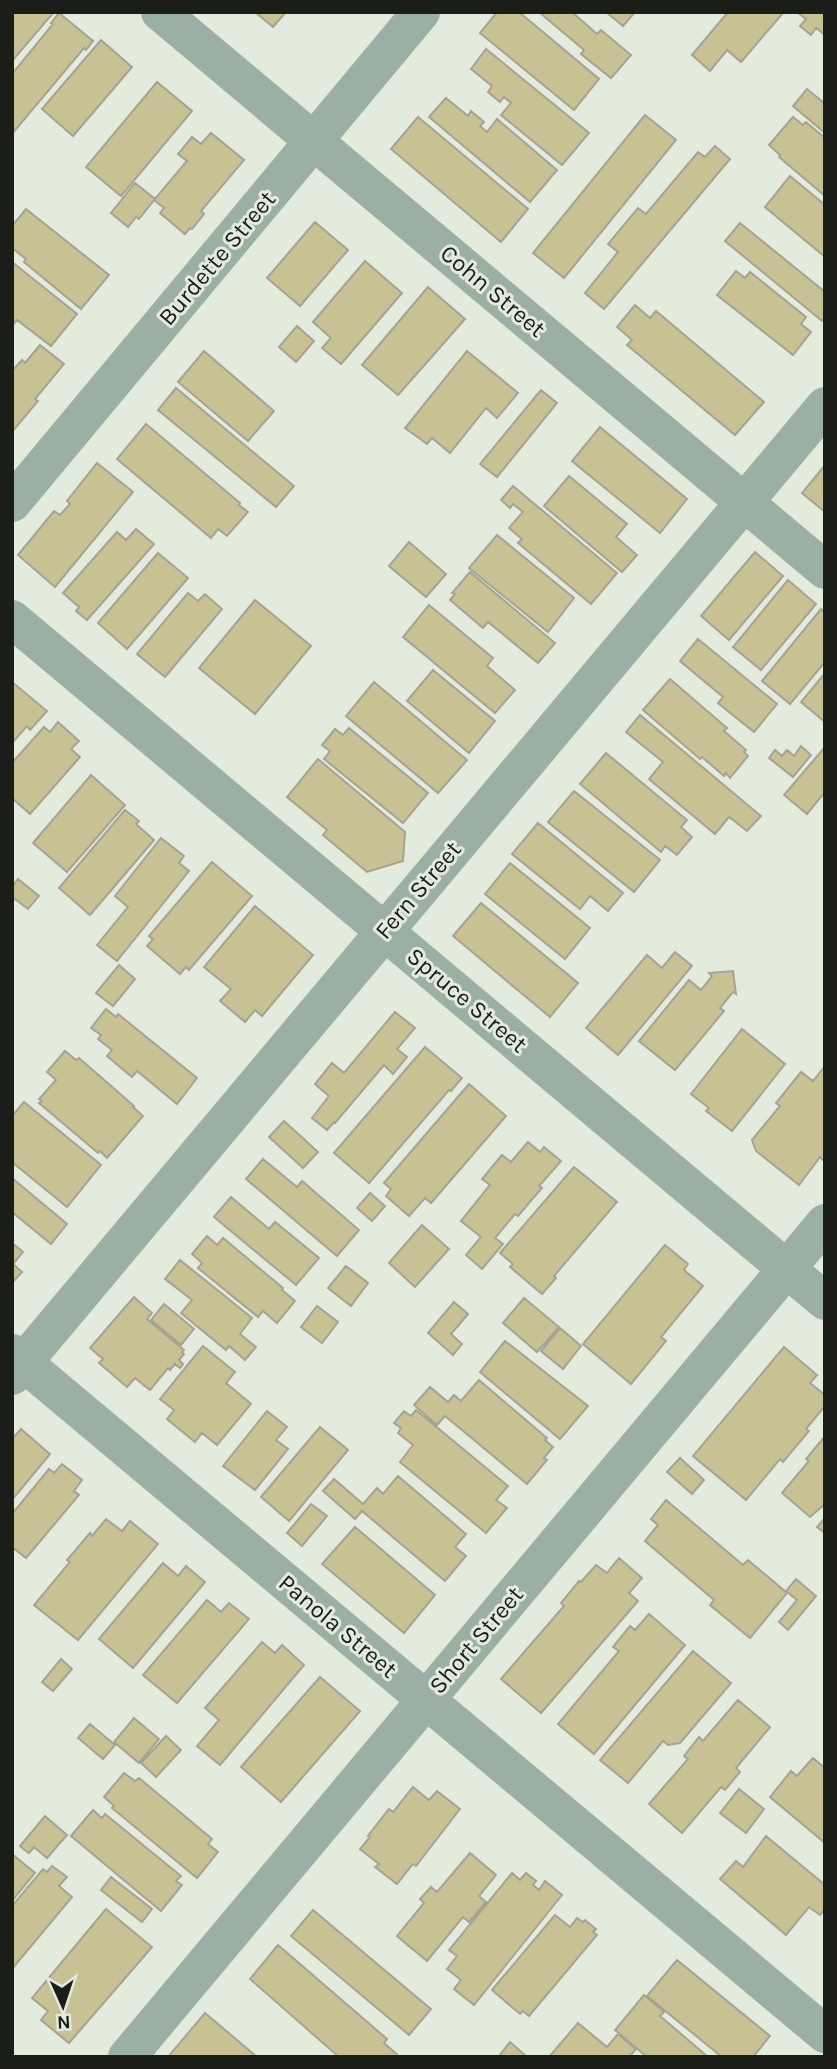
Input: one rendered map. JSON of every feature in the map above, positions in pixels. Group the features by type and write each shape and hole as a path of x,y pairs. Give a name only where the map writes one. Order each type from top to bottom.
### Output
{"street":[{"name":"Cohn Street","path":"160,12 825,570"},
{"name":"Burdette Street","path":"12,503 421,12"},
{"name":"Fern Street","path":"16,1364 825,405"},
{"name":"Spruce Street","path":"12,619 825,1301"},
{"name":"Short Street","path":"127,2057 825,1223"},
{"name":"Panola Street","path":"16,1364 426,1700 825,2034"}],"building":[{"path":"12,12 54,12 12,61"},
{"path":"255,12 286,12 273,27"},
{"path":"497,12 519,12 599,79 574,110 480,33"},
{"path":"539,12 572,12 597,34 601,30 631,55 611,78 581,54 584,50"},
{"path":"606,12 635,12 623,26"},
{"path":"728,12 784,12 741,62 727,50 710,71 692,55"},
{"path":"797,12 825,12 825,35 816,28 811,35 800,26 806,19"},
{"path":"59,13 93,41 86,50 84,48 12,134 12,74"},
{"path":"101,40 132,67 73,136 42,109"},
{"path":"486,49 589,133 562,165 501,115 511,103 504,97 500,102 488,92 492,86 471,69"},
{"path":"157,82 192,111 121,196 86,167"},
{"path":"807,89 825,102 825,133 793,106"},
{"path":"446,98 468,116 471,111 484,122 480,126 487,132 497,119 557,170 530,202 429,117"},
{"path":"645,115 676,140 564,278 533,253"},
{"path":"418,117 528,209 501,242 391,149"},
{"path":"793,117 803,125 806,122 825,138 825,196 779,157 769,145"},
{"path":"211,133 244,160 201,211 204,214 185,234 160,213 164,208 154,200 187,161 178,154 192,137 201,144"},
{"path":"715,146 730,159 604,309 585,293 618,252 608,244 638,208 646,214 698,152 705,157"},
{"path":"790,176 825,205 825,257 765,207"},
{"path":"135,183 155,199 139,219 136,217 128,227 111,213"},
{"path":"26,209 109,275 81,309 24,262 26,259 12,248 12,226"},
{"path":"315,222 348,250 300,306 267,278"},
{"path":"740,223 825,292 825,318 822,321 725,241"},
{"path":"365,261 402,293 341,364 322,348 331,338 313,322"},
{"path":"12,262 77,314 51,346 17,320 12,326"},
{"path":"736,271 745,278 750,272 806,317 801,324 811,332 793,355 717,295"},
{"path":"428,287 465,319 398,395 362,365"},
{"path":"635,305 650,318 656,311 764,402 735,435 627,345 632,340 617,327"},
{"path":"297,326 314,341 296,362 279,347"},
{"path":"40,345 64,364 12,432 12,371 22,360 25,363"},
{"path":"204,351 274,411 248,441 178,382"},
{"path":"467,351 518,393 497,418 486,408 450,453 432,438 427,444 405,428"},
{"path":"176,388 294,486 276,507 158,410"},
{"path":"541,390 557,403 497,477 480,464"},
{"path":"146,424 248,512 227,536 218,529 211,538 117,459"},
{"path":"600,427 687,499 660,533 572,461"},
{"path":"97,463 133,492 55,587 18,555 54,511 60,515 70,504 67,501"},
{"path":"825,465 825,512 802,493"},
{"path":"569,476 627,524 616,537 637,555 622,572 544,506"},
{"path":"513,486 617,573 591,604 518,543 522,539 509,528 523,512 513,504 510,508 501,500"},
{"path":"136,529 154,544 87,620 76,611 79,607 63,593 117,532 126,540"},
{"path":"497,535 574,598 548,632 469,568"},
{"path":"409,542 446,574 426,597 389,566"},
{"path":"755,552 783,576 729,640 701,616"},
{"path":"158,553 188,578 127,649 98,623"},
{"path":"470,572 555,643 538,663 488,622 483,628 450,600 455,594 452,593"},
{"path":"788,580 816,604 761,670 733,647"},
{"path":"188,593 198,601 205,594 222,609 165,677 137,654"},
{"path":"255,600 311,646 255,714 199,668"},
{"path":"429,605 493,658 487,666 515,690 495,713 403,637"},
{"path":"821,609 825,613 825,662 790,704 762,681"},
{"path":"698,639 777,704 754,732 718,703 723,697 680,661"},
{"path":"433,670 495,721 469,753 407,701"},
{"path":"825,673 825,722 801,702"},
{"path":"670,679 727,728 724,731 746,750 744,752 748,756 730,778 702,757 700,759 643,710"},
{"path":"12,682 47,711 30,730 27,726 12,743"},
{"path":"374,682 467,760 438,793 346,716"},
{"path":"640,715 761,816 747,831 729,817 715,834 649,779 663,762 626,732"},
{"path":"58,722 79,741 71,749 80,757 30,814 12,798 12,763 44,727 50,732"},
{"path":"349,728 428,793 403,823 324,759 330,751 322,745 335,729 343,735"},
{"path":"801,746 811,755 793,777 769,758 775,750 782,756 787,750 794,756"},
{"path":"825,747 825,792 807,814 784,795"},
{"path":"606,753 687,820 681,827 692,837 677,855 665,846 661,852 580,784"},
{"path":"318,759 405,832 403,861 367,872 323,835 327,830 287,797"},
{"path":"91,775 125,805 67,872 33,843"},
{"path":"574,791 660,860 634,892 548,822"},
{"path":"125,810 139,821 136,824 154,840 90,915 59,888"},
{"path":"538,823 623,893 608,911 590,896 580,909 512,854"},
{"path":"161,838 184,856 179,863 189,871 117,961 97,945 128,907 115,896"},
{"path":"212,862 252,896 189,970 186,967 180,974 147,946 153,939 149,936"},
{"path":"510,863 590,928 565,959 485,894"},
{"path":"18,879 39,896 28,909 12,897 12,887"},
{"path":"481,903 578,983 550,1017 453,936"},
{"path":"255,906 313,955 262,1016 255,1010 245,1022 220,1001 231,989 204,967"},
{"path":"675,952 692,966 618,1055 586,1028 647,955 662,968"},
{"path":"119,965 135,979 113,1006 96,993"},
{"path":"733,971 736,994 733,992 720,1008 724,1011 675,1070 639,1041 689,980 701,990 712,976 709,973"},
{"path":"106,1009 116,1017 118,1014 197,1078 177,1104 137,1071 132,1077 107,1056 112,1050 98,1039 101,1035 91,1028"},
{"path":"395,1012 415,1028 397,1049 407,1057 393,1074 384,1065 327,1130 312,1118 329,1096 315,1084 332,1063 344,1073"},
{"path":"742,1029 785,1064 732,1131 706,1111 709,1108 691,1094"},
{"path":"425,1047 462,1078 369,1183 334,1153"},
{"path":"65,1051 76,1060 79,1058 143,1116 107,1158 39,1103 42,1101 39,1099 56,1080 47,1072"},
{"path":"825,1066 825,1158 823,1160 820,1157 799,1185 756,1151 752,1140 780,1106 776,1103 801,1072 813,1081"},
{"path":"469,1084 506,1116 431,1203 425,1198 409,1216 386,1196 391,1189 384,1183"},
{"path":"24,1102 101,1165 67,1207 12,1162 12,1116"},
{"path":"284,1121 318,1152 303,1168 269,1137"},
{"path":"528,1142 540,1152 544,1147 561,1161 518,1216 515,1214 495,1238 503,1244 482,1269 466,1255 481,1237 461,1221 490,1185 482,1179 502,1155 511,1162"},
{"path":"263,1159 297,1187 302,1181 359,1230 337,1256 246,1179"},
{"path":"574,1167 617,1202 542,1294 510,1267 513,1264 500,1253"},
{"path":"12,1178 67,1224 51,1244 12,1212"},
{"path":"370,1193 385,1206 372,1221 357,1208"},
{"path":"231,1197 269,1229 275,1222 319,1258 296,1285 214,1217"},
{"path":"422,1225 449,1249 415,1287 389,1263"},
{"path":"207,1236 217,1245 223,1238 295,1301 277,1323 263,1311 258,1317 198,1268 202,1263 192,1254"},
{"path":"12,1243 23,1252 13,1264 22,1272 12,1283"},
{"path":"665,1245 688,1264 684,1270 703,1286 661,1337 666,1341 631,1384 583,1344"},
{"path":"180,1260 252,1318 240,1334 256,1347 245,1360 229,1346 226,1350 181,1313 192,1300 165,1279"},
{"path":"346,1266 368,1283 351,1306 328,1288"},
{"path":"134,1297 152,1313 147,1319 184,1350 179,1360 183,1364 180,1368 175,1364 170,1370 168,1368 150,1390 135,1378 127,1387 99,1363 103,1359 90,1348"},
{"path":"524,1298 559,1327 537,1352 503,1323"},
{"path":"454,1302 468,1314 451,1334 462,1344 453,1355 428,1333"},
{"path":"164,1304 194,1329 181,1345 151,1320"},
{"path":"317,1306 338,1322 322,1343 301,1327"},
{"path":"560,1328 581,1346 563,1369 541,1351"},
{"path":"505,1341 588,1406 560,1439 480,1372"},
{"path":"203,1346 235,1372 226,1383 251,1404 217,1445 202,1433 195,1442 167,1419 174,1410 160,1399"},
{"path":"784,1347 817,1375 810,1383 825,1395 825,1406 806,1429 809,1431 783,1462 780,1459 746,1500 693,1456"},
{"path":"479,1380 547,1438 545,1440 553,1447 544,1458 547,1460 527,1484 445,1416 437,1425 414,1405 430,1387 448,1402 454,1395 461,1401"},
{"path":"416,1410 508,1486 496,1500 507,1508 486,1533 400,1462 413,1445 398,1433 401,1428 394,1423 404,1411 411,1416"},
{"path":"267,1411 287,1427 276,1440 288,1449 255,1490 223,1466"},
{"path":"320,1427 348,1450 289,1521 261,1497"},
{"path":"21,1429 50,1454 12,1500 12,1439"},
{"path":"825,1436 825,1504 810,1517 782,1493 809,1461 806,1459"},
{"path":"680,1458 704,1480 692,1494 667,1472"},
{"path":"62,1464 82,1480 74,1491 79,1495 26,1558 12,1547 12,1514 49,1469 54,1473"},
{"path":"398,1476 466,1534 455,1547 466,1556 445,1581 362,1511 355,1519 323,1491 334,1479 363,1504 377,1488 383,1494"},
{"path":"666,1500 743,1565 748,1560 787,1593 750,1638 710,1605 714,1600 645,1541 658,1525 651,1519"},
{"path":"311,1504 327,1516 302,1546 287,1533"},
{"path":"825,1518 825,1533 817,1527"},
{"path":"106,1519 122,1531 130,1521 158,1544 78,1640 34,1605 70,1562 67,1560"},
{"path":"355,1527 435,1595 404,1633 322,1564"},
{"path":"619,1558 642,1578 629,1593 638,1601 541,1713 501,1679 564,1606 561,1603 579,1581 596,1565 607,1573"},
{"path":"163,1563 178,1576 186,1566 205,1582 133,1668 99,1639"},
{"path":"796,1579 816,1596 788,1630 779,1622 797,1600 786,1591"},
{"path":"207,1600 221,1612 229,1603 249,1619 177,1703 143,1675"},
{"path":"649,1614 685,1645 594,1754 558,1724 619,1651 613,1647 630,1626 635,1630"},
{"path":"262,1642 275,1653 282,1645 304,1665 220,1765 197,1746 219,1720 205,1708"},
{"path":"693,1651 731,1683 680,1743 668,1745 663,1741 628,1783 600,1760"},
{"path":"61,1659 72,1669 53,1691 42,1682"},
{"path":"320,1677 360,1711 281,1802 241,1767"},
{"path":"738,1700 770,1727 736,1768 740,1772 725,1790 721,1787 682,1833 649,1804 688,1759 684,1756 699,1737 703,1741"},
{"path":"134,1718 159,1739 139,1763 114,1742"},
{"path":"90,1724 115,1745 103,1759 78,1738"},
{"path":"166,1736 181,1750 156,1777 141,1763"},
{"path":"813,1758 825,1768 825,1843 770,1797 791,1771 797,1776"},
{"path":"124,1773 135,1781 139,1778 212,1839 208,1844 218,1852 197,1878 112,1808 114,1806 104,1797"},
{"path":"413,1787 429,1800 437,1791 460,1809 416,1866 413,1864 397,1884 375,1867 379,1864 360,1849 389,1809 393,1812"},
{"path":"739,1789 764,1809 746,1833 720,1813"},
{"path":"93,1810 102,1818 105,1814 181,1876 176,1881 182,1885 161,1911 71,1836"},
{"path":"45,1816 67,1835 47,1858 34,1847 29,1853 20,1846"},
{"path":"766,1836 825,1885 825,1909 820,1915 809,1907 786,1935 720,1879 736,1861 743,1867"},
{"path":"470,1853 496,1875 479,1896 486,1902 469,1922 463,1917 427,1961 397,1936 424,1903 420,1899 431,1887 437,1892"},
{"path":"12,1854 35,1873 12,1901"},
{"path":"52,1866 67,1877 59,1886 72,1897 12,1969 12,1906 43,1869 47,1872"},
{"path":"512,1873 520,1880 526,1873 536,1881 533,1885 539,1890 545,1881 562,1895 474,2005 454,1989 461,1980 447,1969 457,1956 449,1950"},
{"path":"111,1877 152,1909 142,1922 101,1890"},
{"path":"106,1909 152,1947 69,2043 41,2020 48,2011 32,1998"},
{"path":"313,1910 431,2009 409,2035 291,1936"},
{"path":"555,1915 570,1927 577,1918 583,1922 585,1920 596,1929 593,1932 597,1935 529,2016 523,2011 520,2014 492,1990"},
{"path":"278,1945 387,2039 384,2043 400,2057 339,2057 250,1979"},
{"path":"677,1960 770,2036 753,2057 722,2057 647,1996"},
{"path":"644,1995 664,2012 660,2016 708,2057 647,2057 615,2030"},
{"path":"205,2013 257,2057 168,2057"},
{"path":"578,2023 607,2047 618,2034 636,2049 629,2057 549,2057"},
{"path":"510,2042 527,2057 502,2057 500,2055"}]}
